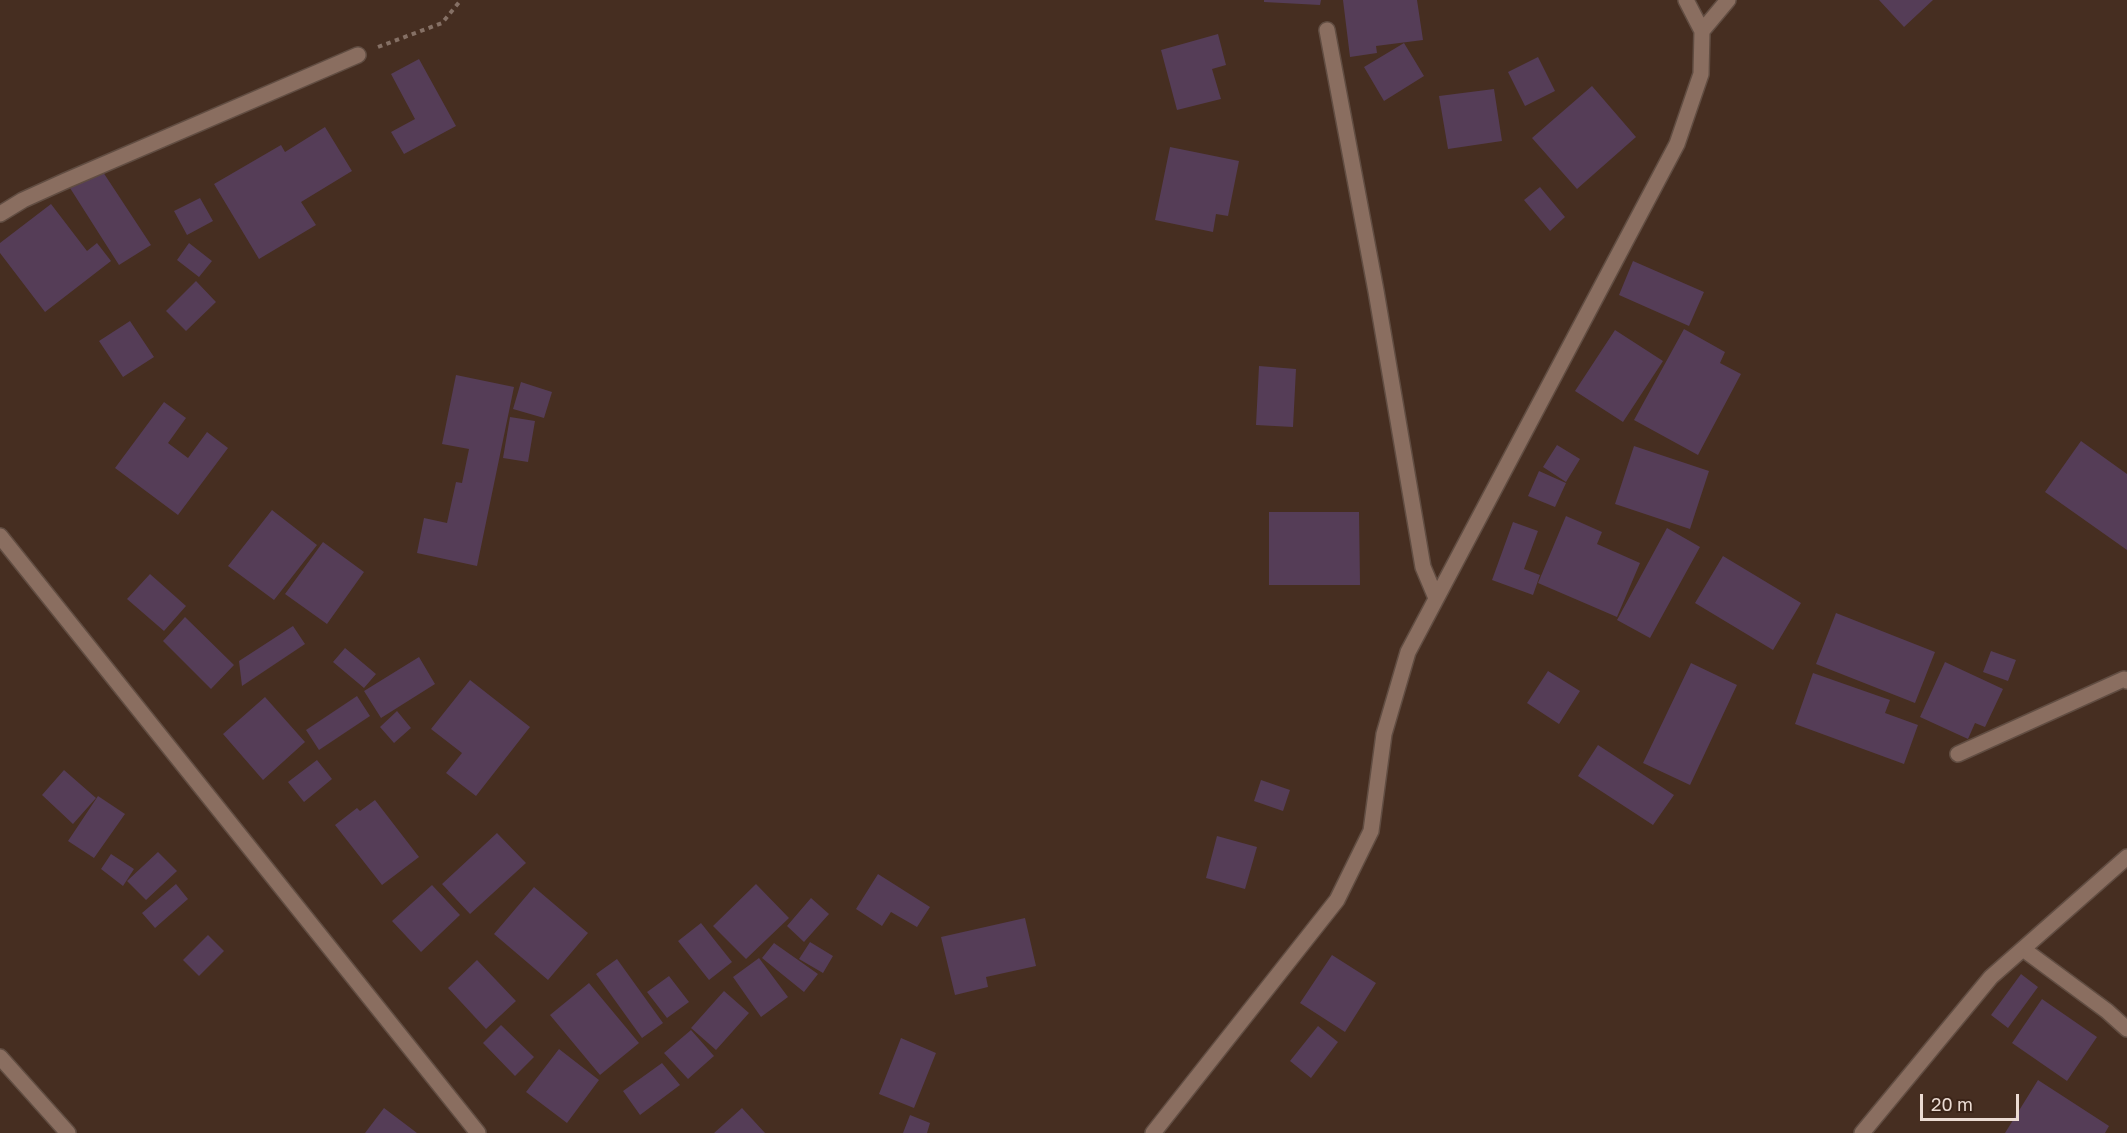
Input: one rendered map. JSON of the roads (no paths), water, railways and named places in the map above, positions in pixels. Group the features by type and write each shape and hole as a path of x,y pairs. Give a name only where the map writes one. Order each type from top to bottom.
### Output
{"street":[{"path":"1154,1133 1337,900 1371,831 1384,734 1408,652 1677,144 1701,74 1702,31 1686,0"},
{"path":"1702,31 1728,0"},
{"path":"1328,30 1423,567 1436,598"},
{"path":"0,214 65,180 358,55"},
{"path":"0,536 478,1133"},
{"path":"1958,754 2124,679 2127,681"},
{"path":"1862,1133 1991,977 2127,857"},
{"path":"2023,949 2107,1011 2127,1029"},
{"path":"0,1057 68,1133"}]}
